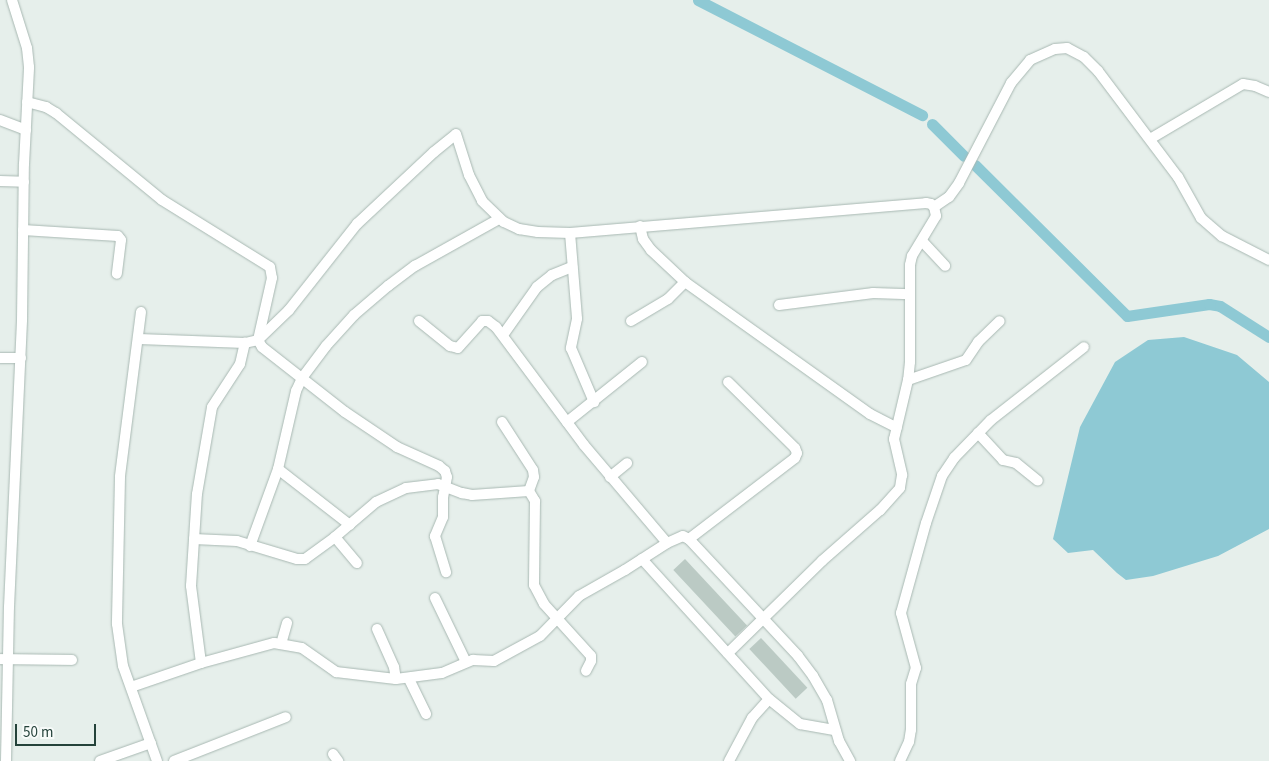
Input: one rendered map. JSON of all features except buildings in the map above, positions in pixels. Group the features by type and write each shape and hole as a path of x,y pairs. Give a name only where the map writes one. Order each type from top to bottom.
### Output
{"street":[{"path":"6,761 4,607 20,358 29,67 27,48 12,0"},
{"path":"934,207 949,197 959,183 1010,83 1030,60 1055,49 1067,48 1084,57 1098,71 1178,176 1200,218 1222,236 1269,260"},
{"path":"1150,139 1243,84 1255,86 1269,92"},
{"path":"27,102 46,107 56,113 162,200 270,267 272,278 258,340 266,351 345,412 397,447 439,466 448,477 443,497 442,522 435,536 446,572"},
{"path":"0,120 26,130"},
{"path":"139,339 245,343 258,340 289,310 356,224 456,134 468,174 476,190 499,219 519,229 570,232 926,203 934,207"},
{"path":"0,181 24,182"},
{"path":"728,653 822,561 880,510 900,488 902,475 894,445 908,380 910,265 912,256 936,216 934,207"},
{"path":"250,546 278,469 292,406 302,378 326,346 354,315 415,266 499,219"},
{"path":"640,226 643,239 651,250 685,282 870,414 897,428"},
{"path":"23,230 118,236 121,240 117,274"},
{"path":"570,232 577,327 571,348 594,402"},
{"path":"922,241 945,266"},
{"path":"503,335 537,287 552,275 572,267"},
{"path":"631,321 668,300 685,282"},
{"path":"779,305 873,293 910,294"},
{"path":"142,312 120,478 116,597 120,648 131,687 157,761"},
{"path":"419,321 450,346 458,348 482,321 488,321 503,335 610,477 667,543"},
{"path":"908,380 966,360 978,342 1000,321"},
{"path":"202,664 192,603 197,494 212,407 240,364 245,343"},
{"path":"900,761 909,742 912,730 912,684 916,668 913,651 902,622 903,601 942,476 954,458 991,420 1084,347"},
{"path":"0,358 20,358"},
{"path":"567,422 642,362"},
{"path":"689,539 795,458 798,453 728,382"},
{"path":"502,422 533,470 534,477 529,491"},
{"path":"978,433 1003,460 1016,463 1038,481"},
{"path":"610,477 627,463"},
{"path":"278,469 350,525"},
{"path":"194,539 226,540 298,559 305,559 350,525 376,502 397,492 420,485 438,484 447,486 462,494 529,491"},
{"path":"529,491 535,501 534,585 544,604 558,617 591,656 592,660 586,671"},
{"path":"131,687 266,644 281,644 302,648 336,672 396,679 409,679 442,673 466,662 478,660 488,662 502,659 540,636 579,596 642,560 667,543 683,536 689,539 798,656 813,676 831,709 835,730 850,761"},
{"path":"335,537 357,563"},
{"path":"642,560 769,699 800,724 835,730"},
{"path":"435,598 466,662"},
{"path":"281,644 287,623"},
{"path":"377,629 394,667 396,679"},
{"path":"4,658 72,660"},
{"path":"409,679 426,714"},
{"path":"730,761 752,718 769,699"},
{"path":"174,761 286,717"},
{"path":"100,761 151,742"}],"water":[{"path":"1184,337 1237,355 1269,382 1269,529 1218,556 1153,576 1126,580 1093,550 1068,553 1053,539 1080,427 1115,362 1148,340"}],"waterway":[{"path":"698,0 922,115"},
{"path":"932,124 964,156"},
{"path":"975,165 1127,316 1209,304 1220,306 1269,337"}]}
